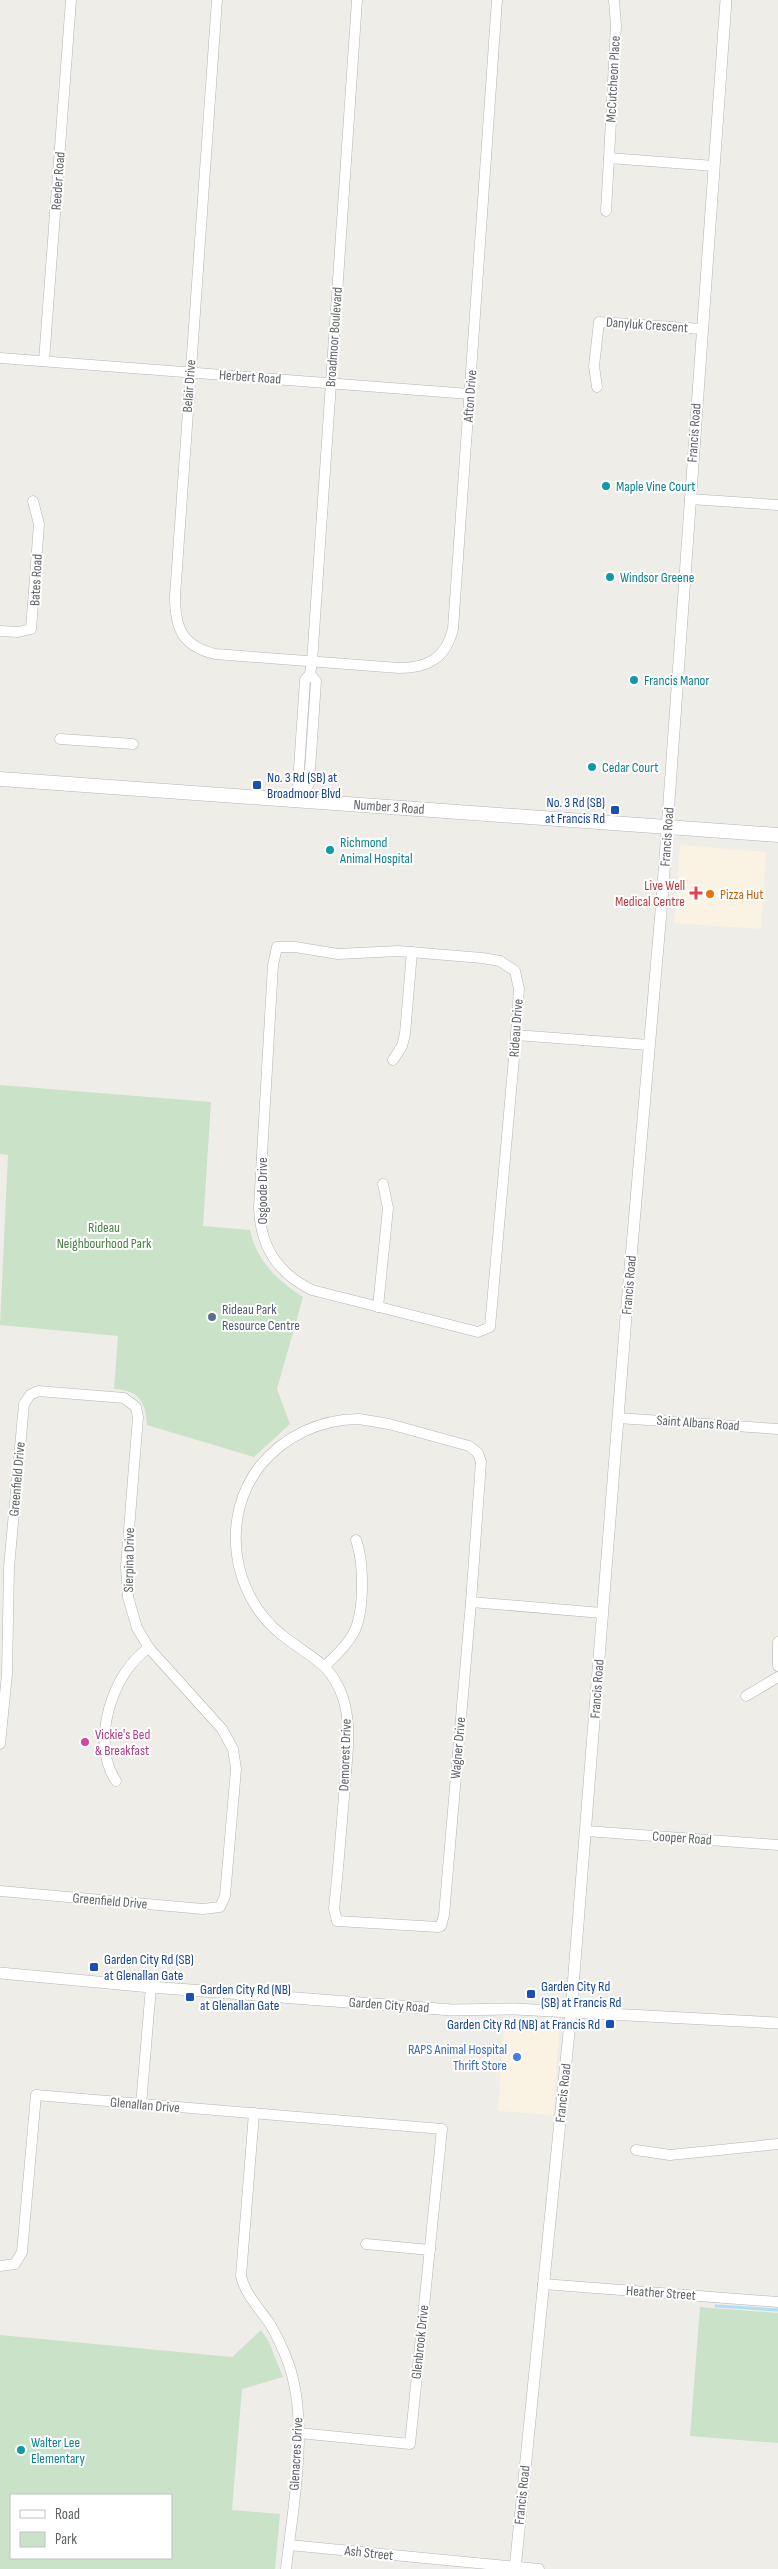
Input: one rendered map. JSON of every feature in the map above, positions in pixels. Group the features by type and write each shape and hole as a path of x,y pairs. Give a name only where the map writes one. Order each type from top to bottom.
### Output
{"main road":[{"name":"Number 3 Road","path":"0,779 302,796 778,835"}],"street":[{"name":"Reeder Road","path":"44,361 71,0"},
{"name":"Belair Drive","path":"217,0 175,596 176,615 179,629 188,642 205,651 312,662"},
{"name":"Broadmoor Boulevard","path":"302,796 309,784 316,681 310,674 357,0"},
{"name":"Afton Drive","path":"312,662 411,668 435,661 448,647 455,619 497,0"},
{"name":"McCutcheon Place","path":"606,211 616,25 614,0"},
{"name":"Francis Road","path":"515,2568 571,2012 586,1831 648,1045 668,827 726,0"},
{"path":"609,158 714,166"},
{"name":"Danyluk Crescent","path":"597,387 594,366 599,322 702,329"},
{"name":"Herbert Road","path":"0,358 470,394"},
{"path":"690,499 778,505"},
{"name":"Bates Road","path":"0,631 18,632 31,629 39,524 33,501"},
{"path":"60,739 133,744"},
{"name":"Rideau Drive","path":"277,947 295,946 338,954 412,952 500,960 510,966 518,980 516,1035 490,1327"},
{"name":"Osgoode Drive","path":"277,947 273,965 259,1207 264,1241 271,1257 297,1283 312,1290 478,1332 490,1327"},
{"path":"393,1060 402,1046 405,1034 412,952"},
{"path":"516,1035 648,1045"},
{"path":"378,1307 388,1208 383,1184"},
{"name":"Sierpina Drive","path":"30,1395 43,1390 116,1397 128,1400 136,1407 138,1422 127,1583 134,1618 149,1648 222,1729 233,1749 236,1769 227,1886 220,1907"},
{"name":"Greenfield Drive","path":"0,1744 7,1674 5,1567 22,1412 30,1395"},
{"name":"Saint Albans Road","path":"618,1418 778,1429"},
{"name":"Demorest Drive","path":"334,1909 348,1729 343,1699 335,1680 324,1666 311,1654 282,1635 255,1607 241,1575 236,1553 236,1526 241,1503 252,1476 284,1443 310,1428 349,1419 366,1420 408,1429 470,1446 478,1453"},
{"name":"Wagner Drive","path":"334,1909 337,1921 427,1927 441,1926 471,1602 481,1466 478,1453"},
{"path":"324,1666 343,1648 357,1626 362,1566 356,1540"},
{"path":"471,1602 602,1613"},
{"path":"778,1642 778,1666"},
{"path":"116,1781 108,1770 105,1753 111,1699 122,1675 136,1658 149,1648"},
{"path":"746,1696 778,1677"},
{"name":"Cooper Road","path":"586,1831 778,1845"},
{"name":"Greenfield Drive","path":"0,1891 203,1909 220,1907"},
{"name":"Garden City Road","path":"0,1973 151,1988 452,2010 515,2009 778,2023"},
{"path":"141,2104 151,1988"},
{"name":"Glenallan Drive","path":"0,2266 15,2264 22,2252 36,2095 442,2129"},
{"name":"Glenacres Drive","path":"254,2113 241,2276 246,2291 276,2334 288,2362 295,2389 299,2433 286,2569"},
{"name":"Glenbrook Drive","path":"299,2433 410,2444 442,2129"},
{"path":"636,2150 670,2155 778,2144"},
{"path":"366,2244 430,2250"},
{"name":"Heather Street","path":"543,2284 778,2302"},
{"name":"Ash Street","path":"289,2545 539,2569"}],"shaded area":[{"path":"680,845 766,852 761,929 674,923"},
{"path":"505,2016 560,2022 553,2115 498,2111"}],"green space":[{"name":"Rideau Neighbourhood Park","path":"0,1085 211,1102 203,1226 250,1230 258,1252 269,1269 303,1297 277,1389 290,1424 254,1457 147,1425 145,1409 139,1398 129,1392 114,1389 118,1336 0,1325 8,1155 0,1154"},
{"path":"700,2307 778,2313 778,2443 690,2436"},
{"path":"261,2330 269,2342 283,2377 242,2389 232,2510 280,2514 275,2569 0,2569 0,2335 232,2357"}],"waterway":[{"path":"716,2306 778,2310"}],"place":[{"name":"Maple Vine Court","path":"606,486"},
{"name":"Windsor Greene","path":"610,577"},
{"name":"Francis Manor","path":"634,680"},
{"name":"Cedar Court","path":"592,767"},
{"name":"No. 3 Rd (SB) at Broadmoor Blvd","path":"257,785"},
{"name":"No. 3 Rd (SB) at Francis Rd","path":"615,810"},
{"name":"Richmond Animal Hospital","path":"330,850"},
{"name":"Live Well Medical Centre","path":"696,893"},
{"name":"Pizza Hut","path":"710,894"},
{"name":"Rideau Park Resource Centre","path":"212,1317"},
{"name":"Vickie's Bed & Breakfast","path":"85,1742"},
{"name":"Garden City Rd (SB) at Glenallan Gate","path":"94,1967"},
{"name":"Garden City Rd (SB) at Francis Rd","path":"531,1994"},
{"name":"Garden City Rd (NB) at Glenallan Gate","path":"190,1997"},
{"name":"Garden City Rd (NB) at Francis Rd","path":"610,2024"},
{"name":"RAPS Animal Hospital Thrift Store","path":"517,2057"},
{"name":"Walter Lee Elementary","path":"21,2450"}]}
